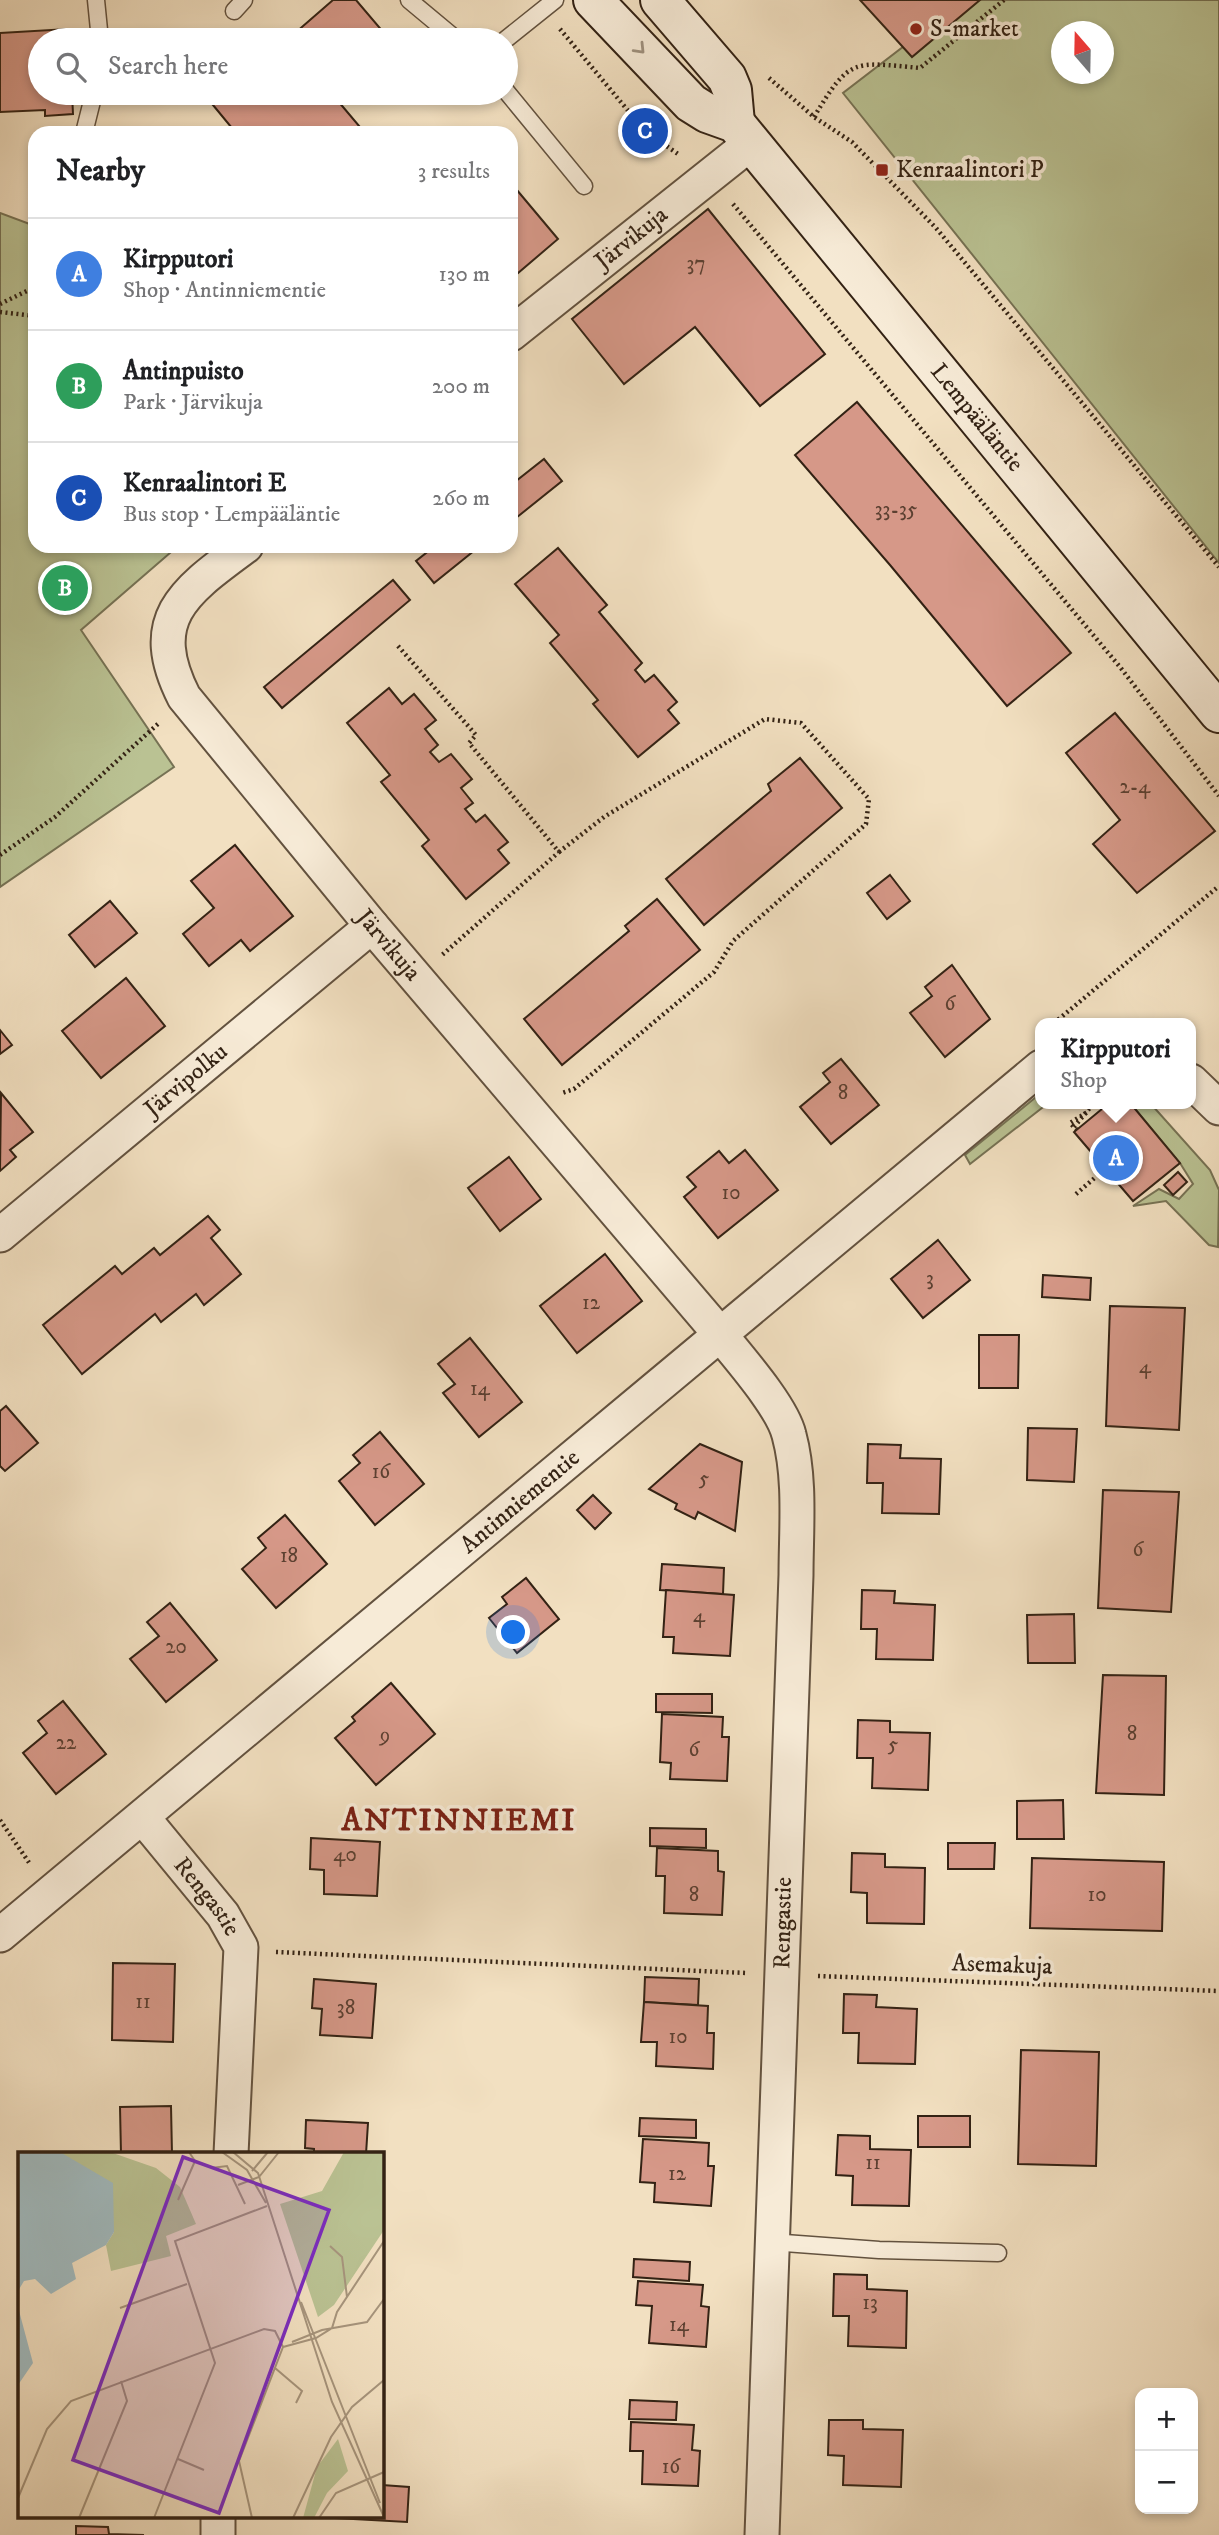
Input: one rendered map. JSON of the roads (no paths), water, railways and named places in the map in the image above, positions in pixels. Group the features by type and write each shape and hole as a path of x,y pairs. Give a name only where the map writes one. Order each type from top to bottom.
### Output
{"main road":[{"name":"Lempääläntie","path":"593,0 691,103 743,133 1219,713"},
{"path":"660,0 727,78 743,133"}],"street":[{"name":"Järvikuja","path":"518,328 710,176 743,133"},
{"name":"Järvikuja","path":"237,553 189,591 172,616 166,645 169,669 184,697 372,926 719,1333"},
{"name":"Järvipolku","path":"0,1236 372,926"},
{"name":"Antinniementie","path":"0,1935 144,1819 319,1667 1035,1072"},
{"path":"1196,1086 1219,1108"},
{"name":"Rengastie","path":"719,1333 759,1382 789,1433 795,1488 796,1575 785,1818 783,1975 762,2535"},
{"name":"Rengastie","path":"144,1819 223,1915 242,1951 231,2152"}],"lane":[{"path":"96,0 99,28"},
{"path":"409,0 443,28"},
{"path":"518,30 550,4"},
{"path":"86,126 91,105"},
{"path":"517,105 584,186"},
{"path":"771,2242 878,2250 998,2253"}],"place":[{"name":"S-market","path":"916,29"},
{"name":"Kenraalintori E","path":"645,131"},
{"name":"Kenraalintori P","path":"882,170"},
{"name":"Antinpuisto","path":"65,588"},
{"name":"Kirpputori","path":"1116,1158"}],"district":[{"name":"ANTINNIEMI","path":"459,1821"}]}
